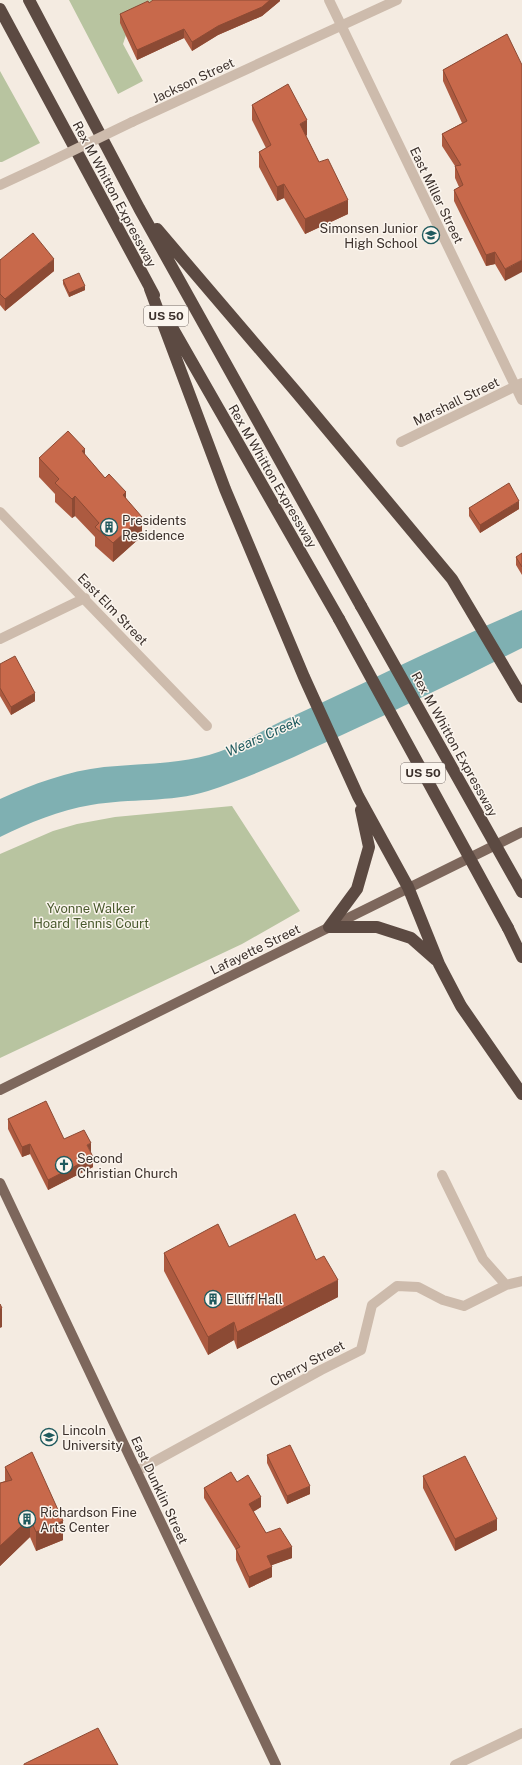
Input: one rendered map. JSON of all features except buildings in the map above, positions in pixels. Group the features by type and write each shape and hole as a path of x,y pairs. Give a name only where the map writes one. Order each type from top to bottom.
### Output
{"highway":[{"name":"Rex M Whitton Expressway","path":"28,0 139,208 522,892"},
{"name":"Rex M Whitton Expressway","path":"0,9 150,289 339,619 508,928 522,957"},
{"path":"139,208 297,393 452,579 522,697"},
{"path":"150,289 225,489 304,677 358,796 408,887 439,964 462,1006 522,1094"},
{"path":"330,927 357,889 369,847 358,796"},
{"path":"330,927 377,927 411,938 439,964"}],"main road":[{"name":"Lafayette Street","path":"0,1090 408,887 522,832"},
{"name":"East Dunklin Street","path":"0,1183 276,1765"}],"street":[{"name":"East Miller Street","path":"329,0 519,385 522,400"},
{"name":"Jackson Street","path":"0,186 132,122 397,0"},
{"name":"Marshall Street","path":"401,442 519,385"},
{"name":"East Elm Street","path":"0,512 85,598 207,726"},
{"path":"0,639 85,598"},
{"path":"442,1175 484,1259 506,1285 522,1281"},
{"name":"Cherry Street","path":"137,1471 321,1370 361,1350 372,1305 397,1286 418,1287 443,1300 464,1306 506,1285"},
{"path":"455,1765 522,1733"}],"green space":[{"path":"69,0 168,0 134,11 123,44 143,81 118,94"},
{"path":"0,71 40,143 2,162 0,162"},
{"name":"Yvonne Walker Hoard Tennis Court","path":"232,806 300,911 242,944 0,1058 0,854 53,831 77,824 115,817"}],"water":[{"name":"Wears Creek","path":"522,610 522,648 410,703 276,765 242,779 194,795 165,799 106,803 67,810 33,822 0,837 0,799 12,793 64,775 91,769 151,764 198,758 214,754 249,739 280,722 461,637"}],"place":[{"name":"Simonsen Junior High School","path":"431,235"},
{"name":"Presidents Residence","path":"109,527"},
{"name":"Second Christian Church","path":"64,1165"},
{"name":"Elliff Hall","path":"213,1299"},
{"name":"Lincoln University","path":"49,1437"},
{"name":"Richardson Fine Arts Center","path":"27,1519"}]}
